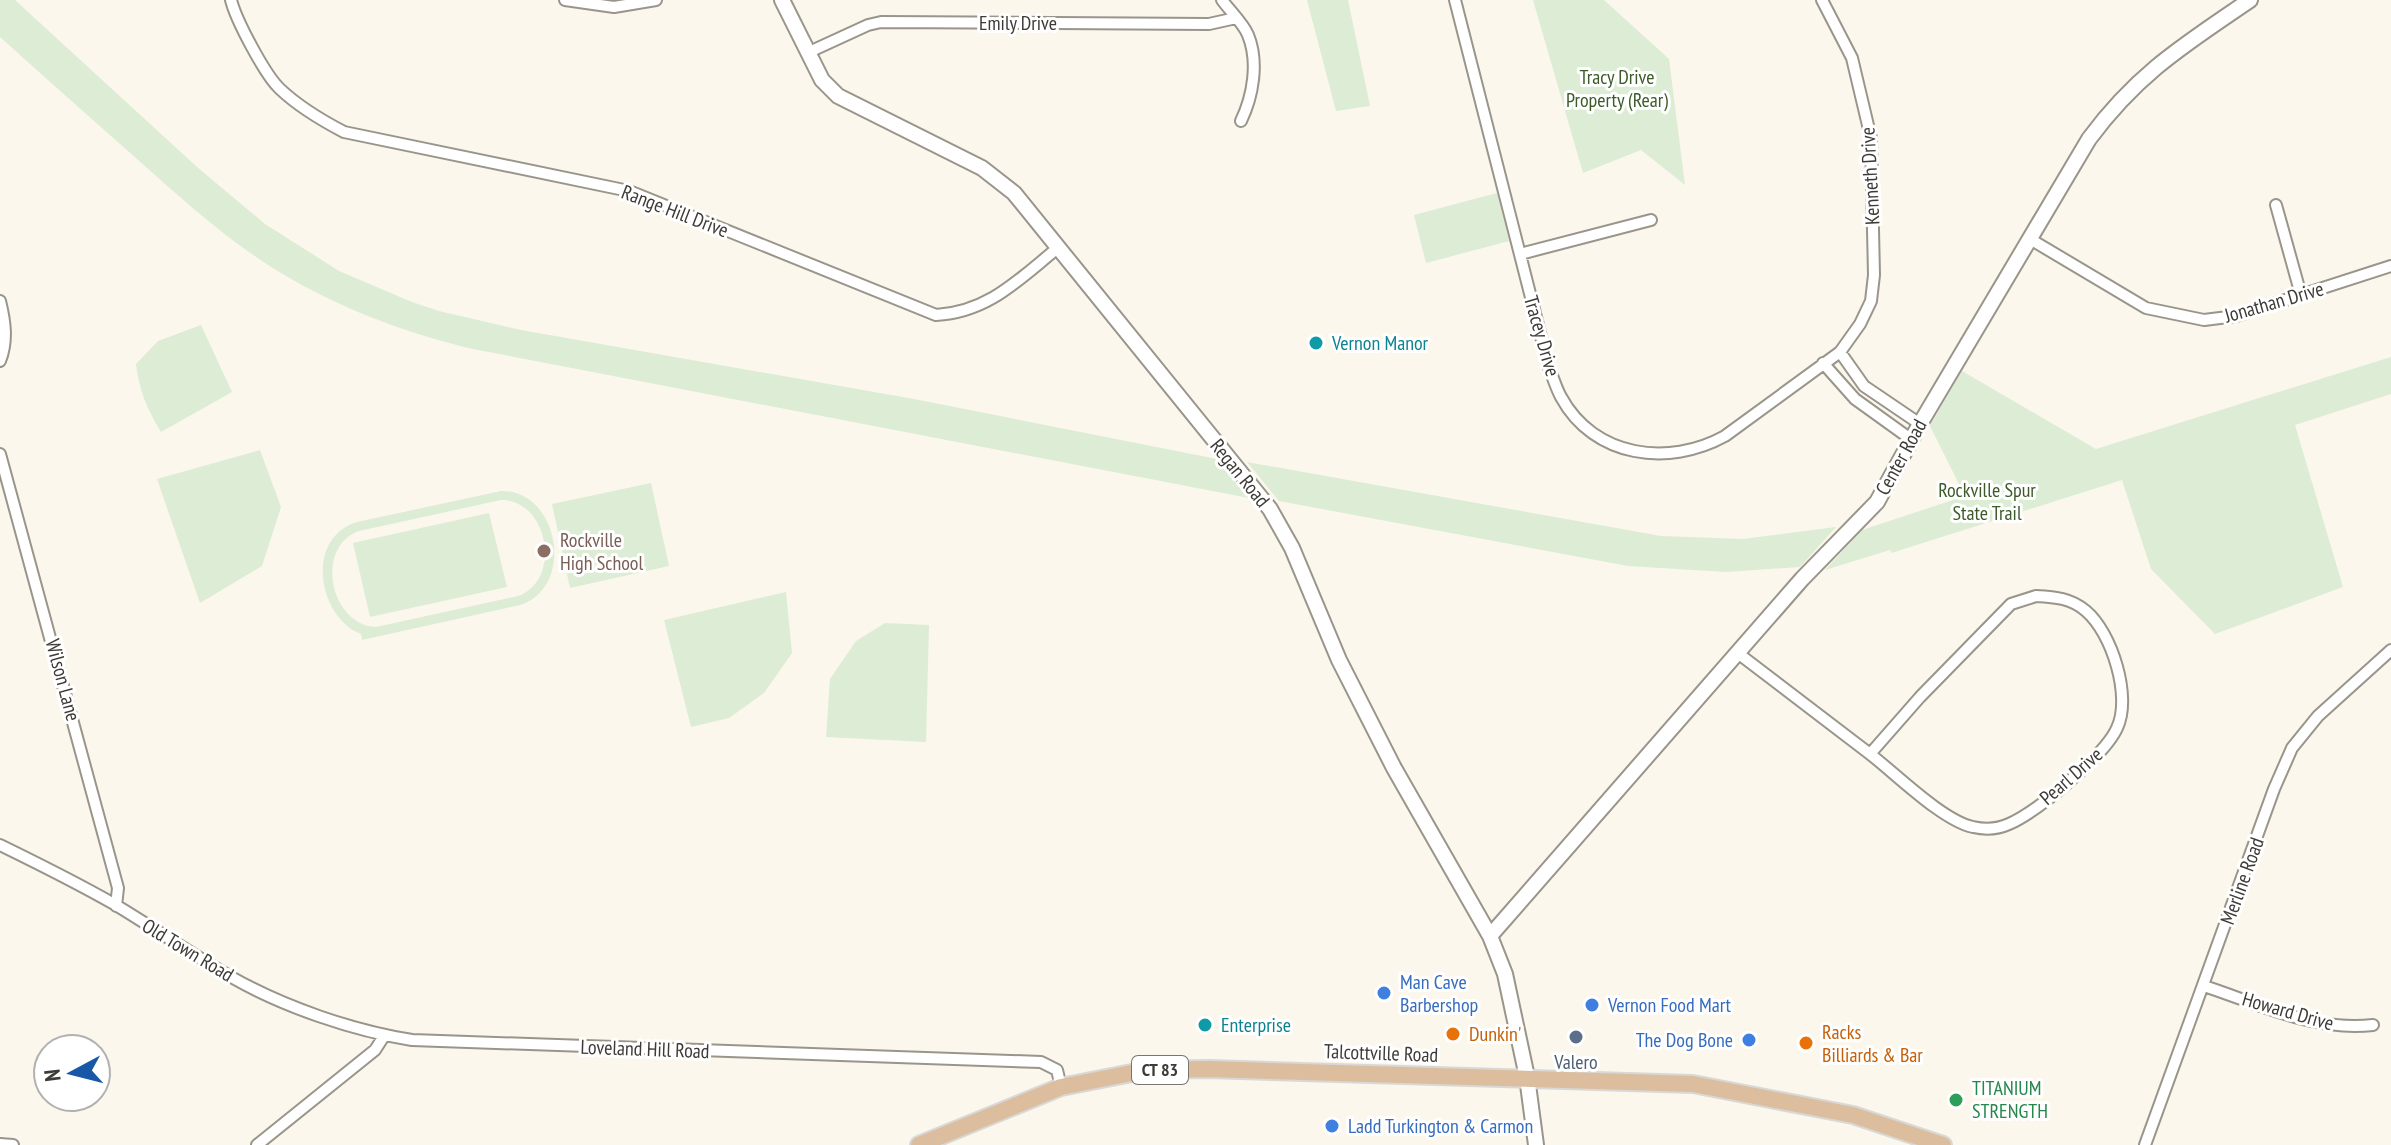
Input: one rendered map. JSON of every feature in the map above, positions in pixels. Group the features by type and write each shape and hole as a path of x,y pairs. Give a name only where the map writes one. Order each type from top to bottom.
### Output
{"main road":[{"name":"Talcottville Road","path":"919,1145 1061,1087 1134,1072 1177,1069 1693,1084 1853,1115 1943,1145"}],"street":[{"name":"Range Hill Drive","path":"231,0 250,43 278,87 318,119 344,132 629,191 936,315 959,313 983,305 1059,247"},
{"path":"565,0 614,7 656,0"},
{"name":"Regan Road","path":"782,0 822,80 838,96 996,177 1014,193 1270,509 1292,548 1339,660 1394,768 1490,936 1505,974 1527,1077 1536,1145"},
{"path":"1222,0 1248,35 1254,63 1250,102 1241,121"},
{"name":"Tracey Drive","path":"1455,0 1549,368 1561,398 1590,432 1628,451 1656,456 1706,447 1840,352"},
{"name":"Kenneth Drive","path":"1822,0 1852,58 1871,138 1874,275 1871,301 1860,324 1840,352"},
{"name":"Center Road","path":"1490,936 1802,579 1877,502 2089,139 2112,107 2140,78 2176,49 2250,0"},
{"name":"Emily Drive","path":"807,53 881,22 1209,24 1236,18"},
{"path":"2276,205 2301,295"},
{"path":"1520,254 1651,220"},
{"name":"Jonathan Drive","path":"2030,239 2146,308 2204,320 2236,316 2391,266"},
{"path":"0,301 5,341 0,361"},
{"path":"1840,352 1864,386 1920,424"},
{"path":"1823,363 1855,399 1912,440"},
{"name":"Wilson Lane","path":"0,454 118,888 116,906"},
{"name":"Pearl Drive","path":"1739,654 1952,820 1991,829 2009,824 2026,814 2093,760 2119,726 2122,686 2101,626 2085,609 2062,597 2036,596 2011,604 1959,655 1870,754"},
{"name":"Merline Road","path":"2145,1145 2274,789 2292,748 2318,716 2391,650"},
{"name":"Old Town Road","path":"0,845 116,906 235,979 307,1011 384,1036"},
{"name":"Howard Drive","path":"2204,986 2317,1024 2349,1028 2373,1025"},
{"path":"257,1145 375,1050 384,1036"},
{"name":"Loveland Hill Road","path":"384,1036 585,1048 1041,1062 1057,1070 1061,1087"},
{"path":"0,1144 13,1145"}],"green space":[{"path":"0,0 15,0 197,167 265,224 339,271 412,302 521,330 914,399 1217,459 1249,498 473,349 374,318 327,298 281,273 224,234 189,205 0,37"},
{"path":"1307,0 1348,0 1370,106 1336,111"},
{"name":"Tracy Drive Property (Rear)","path":"1533,0 1604,0 1669,59 1685,185 1641,150 1583,173"},
{"path":"1497,193 1509,241 1426,263 1414,215"},
{"path":"201,325 232,392 161,432 144,399 136,364 158,341"},
{"name":"Rockville Spur State Trail","path":"2391,357 2391,394 2295,425 2343,587 2215,634 2151,569 2122,480 1892,553 1890,550 1825,570 1862,530 1965,496 1930,426 1962,371 2096,449"},
{"path":"260,450 281,507 262,566 200,603 157,479"},
{"path":"1247,462 1661,536 1743,539 1836,527 1800,567 1726,572 1628,566 1279,501"},
{"path":"651,483 669,566 570,588 552,504"},
{"path":"501,491 521,495 536,506 547,522 553,541 554,561 549,579 538,595 520,605 362,640 361,634 346,625 334,611 323,577 324,560 330,544 340,531 357,522","holes":["501,500 517,503 530,512 539,526 545,558 541,574 532,587 518,596 376,627 360,623 339,600 333,584 332,568 336,552 345,540 359,531"]},
{"path":"489,513 507,587 370,617 353,543"},
{"path":"786,592 792,653 764,693 729,718 691,727 664,620"},
{"path":"885,623 929,625 926,742 826,737 830,679 856,641"}],"place":[{"name":"Vernon Manor","path":"1316,343"},
{"name":"Rockville High School","path":"544,551"},
{"name":"Man Cave Barbershop","path":"1384,993"},
{"name":"Vernon Food Mart","path":"1592,1005"},
{"name":"Enterprise","path":"1205,1025"},
{"name":"Dunkin'","path":"1453,1034"},
{"name":"Valero","path":"1576,1037"},
{"name":"The Dog Bone","path":"1749,1040"},
{"name":"Racks Billiards & Bar","path":"1806,1043"},
{"name":"TITANIUM STRENGTH","path":"1956,1100"},
{"name":"Ladd Turkington & Carmon","path":"1332,1126"}]}
